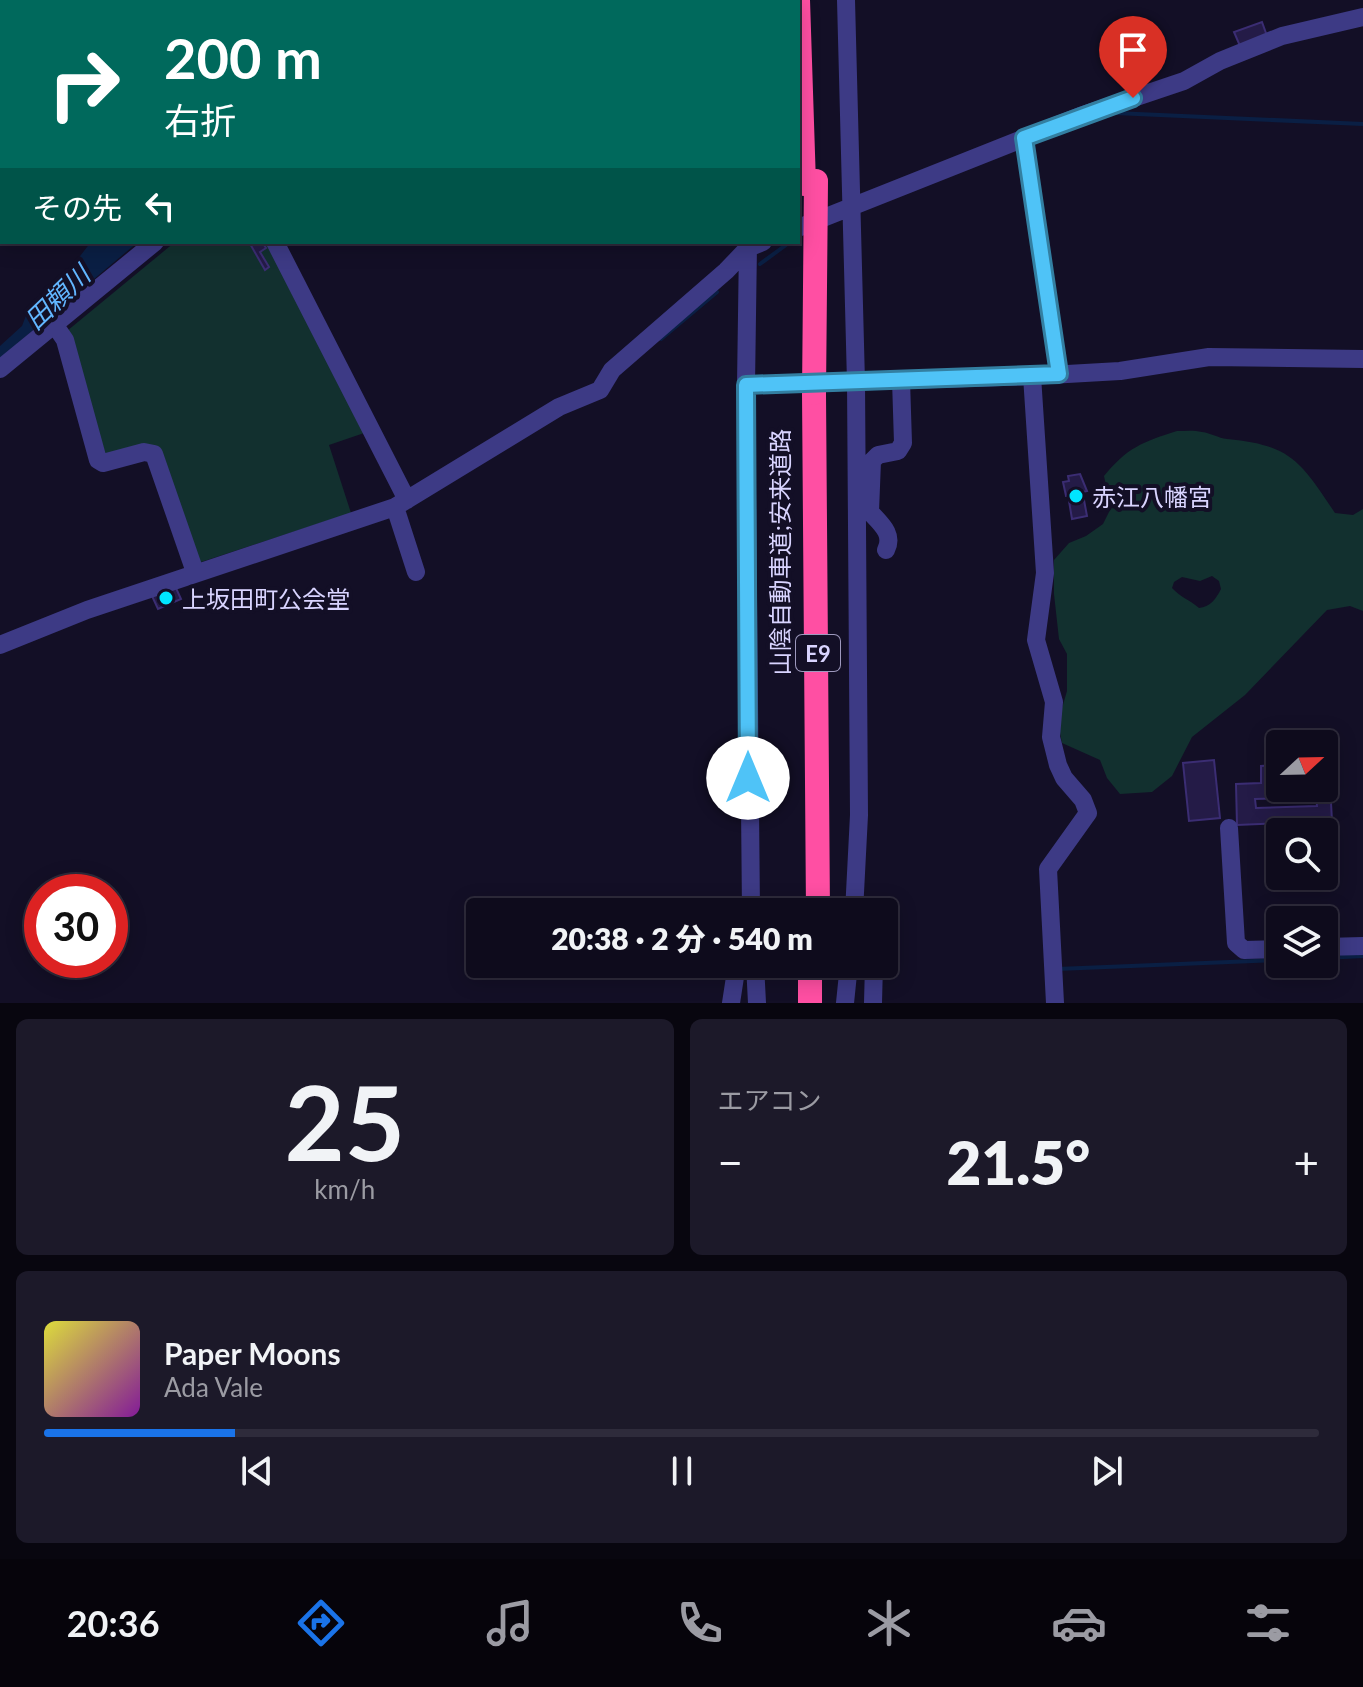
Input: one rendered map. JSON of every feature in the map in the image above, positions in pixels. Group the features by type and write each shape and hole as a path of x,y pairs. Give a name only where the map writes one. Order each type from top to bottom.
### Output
{"highway":[{"name":"山陰自動車道;安来道路","path":"808,0 809,898"},
{"name":"山陰自動車道;安来道路","path":"800,30 810,183"},
{"name":"山陰自動車道;安来道路","path":"810,393 818,898"},
{"path":"810,978 810,1003"},
{"path":"818,978 818,1003"}],"street":[{"path":"846,0 856,382 864,512 858,898"},
{"path":"800,227 1184,81 1220,61 1282,36 1363,17"},
{"path":"1025,143 1059,374"},
{"path":"0,369 153,244"},
{"path":"276,244 401,503 416,572"},
{"path":"0,645 87,610 401,503 559,407 600,390 612,370 726,271 750,244"},
{"path":"750,244 746,385 751,898"},
{"path":"54,324 65,340 98,460 103,463 144,452 154,454 195,572"},
{"path":"746,385 1120,371 1209,357 1363,359"},
{"path":"1032,376 1045,573 1036,640 1054,702 1051,737 1058,765 1064,778 1083,800 1088,813 1048,869 1055,1003"},
{"path":"864,512 872,461 878,455 898,451 903,443 901,380"},
{"path":"864,512 888,534 886,550"},
{"path":"1229,828 1236,943 1244,950 1266,949"},
{"path":"1338,947 1363,946"},
{"path":"731,1003 735,978"},
{"path":"756,978 757,1003"},
{"path":"845,1003 848,978"},
{"path":"873,1003 874,978"}],"green space":[{"path":"173,244 270,244 367,432 329,445 351,513 195,564 157,449 107,459 67,331"},
{"path":"1177,431 1208,433 1280,451 1302,468 1335,513 1353,515 1363,509 1363,611 1350,606 1327,610 1245,695 1192,737 1172,776 1152,792 1120,794 1107,778 1100,760 1062,743 1058,722 1067,691 1067,654 1059,639 1054,560 1069,543 1103,524 1111,508 1104,476 1112,466 1136,447","holes":["1212,576 1219,581 1221,589 1215,599 1199,608 1172,588 1174,582 1182,577 1200,581"]}],"water":[{"name":"田頼川","path":"89,244 136,244 0,358 0,346 22,326 27,313 56,287"}],"building":[{"path":"1262,22 1267,36 1240,46 1234,32"},
{"path":"250,244 263,244 266,248 260,252 269,267 265,270"},
{"name":"赤江八幡宮","path":"1080,474 1087,491 1078,493 1080,500 1084,500 1087,516 1072,519 1069,501 1074,499 1073,495 1066,496 1063,482 1069,481 1068,476"},
{"name":"上坂田町公会堂","path":"175,586 181,599 158,609 152,596"},
{"path":"1214,760 1220,818 1189,821 1183,763"},
{"path":"1261,766 1266,766 1266,799 1255,799 1256,808 1317,806 1317,802 1331,802 1332,818 1266,818 1266,824 1237,825 1236,784 1261,783"}],"waterway":[{"path":"1115,113 1363,124"},
{"path":"760,264 787,244"},
{"path":"661,339 717,292"},
{"path":"1338,957 1363,956"},
{"path":"1057,969 1266,961"}],"place":[{"name":"赤江八幡宮","path":"1076,496"},
{"name":"上坂田町公会堂","path":"166,598"}],"route":[{"path":"748,778 746,385 1059,374 1024,138 1133,98"}]}
